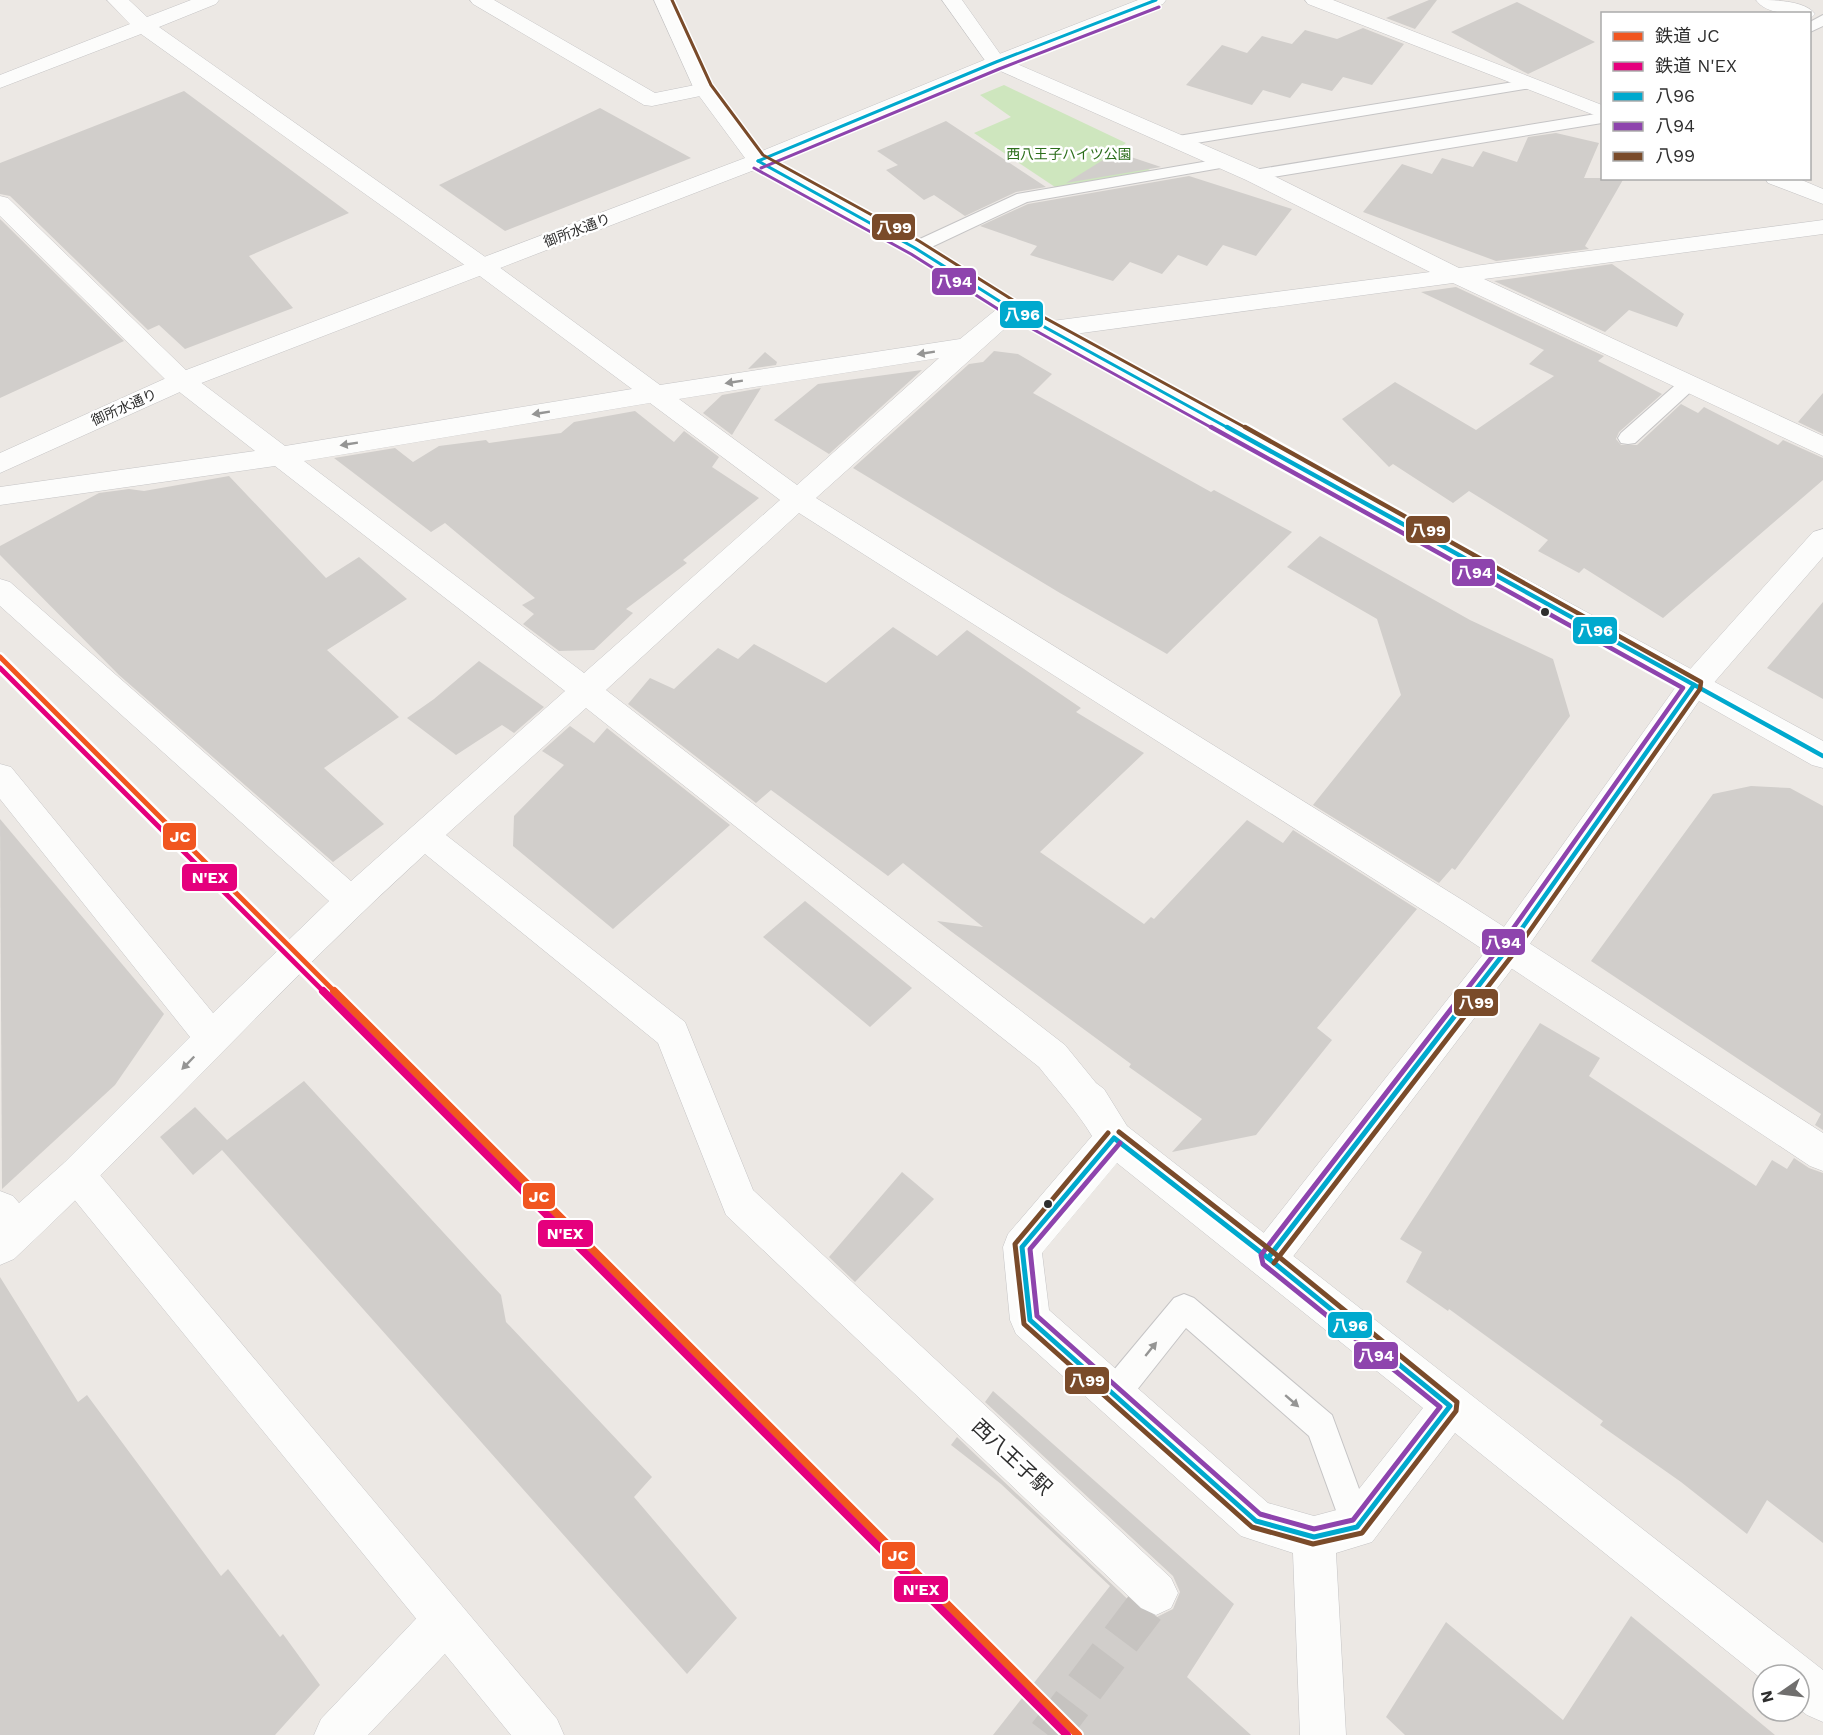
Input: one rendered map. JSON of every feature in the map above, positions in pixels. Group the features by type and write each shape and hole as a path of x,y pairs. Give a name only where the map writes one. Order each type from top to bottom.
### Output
{"street":[{"path":"117,0 144,26 482,266 799,500 1508,948 1823,1154"},
{"path":"0,82 209,0"},
{"path":"480,0 652,100 705,90"},
{"path":"664,0 705,90 758,161 915,248 1012,309 1052,328 1823,756"},
{"path":"952,0 996,62 1254,175 1455,275 1823,447"},
{"name":"御所水通り","path":"0,464 182,381 758,161 996,62 1156,0"},
{"path":"1315,0 1601,112"},
{"path":"1766,0 1797,12"},
{"path":"1781,180 1823,197"},
{"path":"0,204 182,381 587,691 1052,1056 1083,1095 1091,1101 1114,1138 1778,1663"},
{"path":"1052,328 1104,324 1455,275 1823,228"},
{"path":"5,1228 77,1175 273,976 352,900 1012,309"},
{"path":"0,496 280,456 655,394 968,346"},
{"path":"1268,1258 1508,948 1694,685 1823,539"},
{"path":"0,589 329,883 352,900"},
{"path":"0,776 212,1038"},
{"name":"西八王子駅","path":"425,836 672,1033 739,1203 868,1321 1156,1593"},
{"path":"1114,1138 1022,1247 1030,1320 1256,1521 1314,1537 1357,1527 1450,1406"},
{"path":"77,1175 541,1735"},
{"path":"1314,1537 1323,1735"},
{"path":"337,1735 445,1621"},
{"path":"1811,1690 1823,1699"}],"lane":[{"path":"1178,141 1532,84"},
{"path":"1254,175 1601,118"},
{"path":"915,248 1023,198 1226,163"},
{"path":"1628,438 1688,384"},
{"path":"1114,1394 1184,1308 1321,1426 1357,1527"}],"green space":[{"name":"西八王子ハイツ公園","path":"1004,85 1126,143 1113,153 1161,175 1061,191 974,133 1011,117 980,95"}],"building":[{"path":"1429,0 1437,0 1415,29 1386,18"},
{"path":"1517,2 1595,42 1528,74 1451,32"},
{"path":"1363,28 1404,44 1372,85 1343,77 1332,91 1302,83 1290,98 1263,90 1252,105 1186,85 1222,45 1247,53 1262,36 1292,44 1305,30 1337,39"},
{"path":"184,91 349,213 249,256 293,308 185,349 159,325 148,330 10,196 0,194 0,163"},
{"path":"600,108 691,158 505,231 439,185"},
{"path":"946,121 1046,187 1016,192 965,216 934,195 924,200 886,170 898,165 877,151"},
{"path":"1556,133 1599,143 1584,178 1623,180 1585,246 1589,249 1496,261 1363,212 1402,164 1432,174 1442,158 1473,167 1483,151 1517,162 1528,137"},
{"path":"1116,152 1161,167 1066,183"},
{"path":"1189,176 1292,209 1256,256 1223,245 1207,266 1178,255 1162,274 1130,262 1113,281 1030,255 1037,246 980,226 1028,204"},
{"path":"0,219 124,341 0,398"},
{"path":"1612,264 1684,314 1677,327 1629,310 1605,332 1494,281"},
{"path":"1456,287 1604,356 1598,361 1662,394 1619,432 1616,439 1621,445 1637,445 1681,404 1698,413 1704,407 1778,445 1783,440 1823,458 1823,480 1663,618 1584,568 1579,573 1538,551 1548,540 1469,491 1453,503 1393,464 1389,467 1342,419 1395,382 1476,430 1554,376 1529,364 1544,350 1421,292"},
{"path":"994,351 1018,354 1052,374 1033,393 1211,492 1214,490 1292,532 1167,654 1060,593 853,468 969,364 983,362"},
{"path":"765,352 777,362 776,365 748,369"},
{"path":"922,370 829,454 774,420 818,384"},
{"path":"761,388 732,435 703,413 722,395"},
{"path":"1823,393 1823,434 1798,422"},
{"path":"635,411 674,442 684,431 719,457 712,467 759,498 683,560 687,563 626,609 633,613 594,650 559,651 523,624 534,614 522,605 535,598 445,523 431,532 334,458 395,448 413,462 439,446 486,440 489,443 561,433 574,422"},
{"path":"229,476 326,578 359,557 407,599 327,650 399,717 324,768 384,824 333,862 119,675 0,555 0,546 99,493 129,489 144,491"},
{"path":"1320,536 1470,620 1553,659 1570,716 1455,870 1452,868 1439,883 1313,805 1401,695 1377,619 1287,567"},
{"path":"1823,602 1823,699 1767,668"},
{"path":"893,627 937,656 967,630 1081,708 1076,712 1144,753 1040,852 1144,924 1151,917 1154,919 1247,820 1283,843 1293,830 1417,909 1317,1028 1332,1040 1256,1135 1172,1152 1202,1119 1129,1067 1131,1064 937,921 983,927 903,863 888,876 771,790 756,803 628,704 650,678 674,689 718,648 738,659 754,644 826,683"},
{"path":"479,661 544,707 514,733 502,725 456,755 407,718 434,699"},
{"path":"570,726 594,743 607,728 730,825 613,929 513,846 514,816 564,765 542,751"},
{"path":"1751,786 1790,788 1823,806 1823,1130 1815,1125 1821,1114 1591,961 1713,794"},
{"path":"0,819 164,1014 115,1085 2,1189"},
{"path":"805,901 912,988 870,1027 763,937"},
{"path":"1540,1023 1600,1058 1589,1076 1756,1186 1772,1160 1787,1169 1794,1158 1809,1168 1823,1173 1823,1543 1767,1500 1747,1534 1681,1482 1600,1425 1603,1421 1449,1309 1448,1311 1406,1282 1422,1252 1400,1239"},
{"path":"304,1081 501,1295 506,1322 652,1477 634,1497 737,1618 687,1674 222,1150 193,1175 160,1137 195,1107 227,1140"},
{"path":"902,1172 934,1199 855,1282 829,1257"},
{"path":"0,1277 78,1402 87,1395 221,1576 228,1569 280,1637 283,1634 320,1685 275,1735 0,1735"},
{"path":"993,1391 1234,1604 1187,1677 1251,1735 993,1735 1110,1586 1001,1484 951,1445 957,1437 1139,1610 1157,1617 1173,1609 1180,1592 1173,1576 985,1402"},
{"path":"1631,1616 1751,1715 1751,1723 1760,1723 1775,1735 1405,1735 1386,1717 1446,1622 1563,1720"}],"tunnel":[{"path":"1048,1735 1156,1593"}],"rail line":[{"name":"JC","path":"0,657 1078,1735"},
{"name":"N'EX","path":"0,668 1067,1735"}],"transit line":[{"name":"八99","path":"672,0 711,85 763,155 919,241 1016,302 1056,322 1701,682 1700,689 1514,953 1274,1263"},
{"name":"八96","path":"758,161 996,62 1156,0"},
{"name":"八94","path":"761,168 999,69 1159,7"},
{"name":"八96","path":"758,161 915,248 1012,309 1823,756"},
{"name":"八94","path":"754,168 911,254 1009,316 1683,688 1502,944 1261,1255 1263,1264 1440,1407 1353,1520 1314,1529 1260,1514 1037,1316 1030,1249 1120,1143"},
{"name":"八96","path":"1268,1258 1508,948 1694,685"},
{"name":"八99","path":"1108,1133 1015,1244 1024,1324 1252,1527 1313,1544 1362,1533 1456,1411 1457,1402 1273,1252 1119,1132"},
{"name":"八96","path":"1114,1138 1268,1258 1450,1406 1357,1527 1314,1537 1256,1521 1030,1320 1022,1247 1114,1138"}]}
